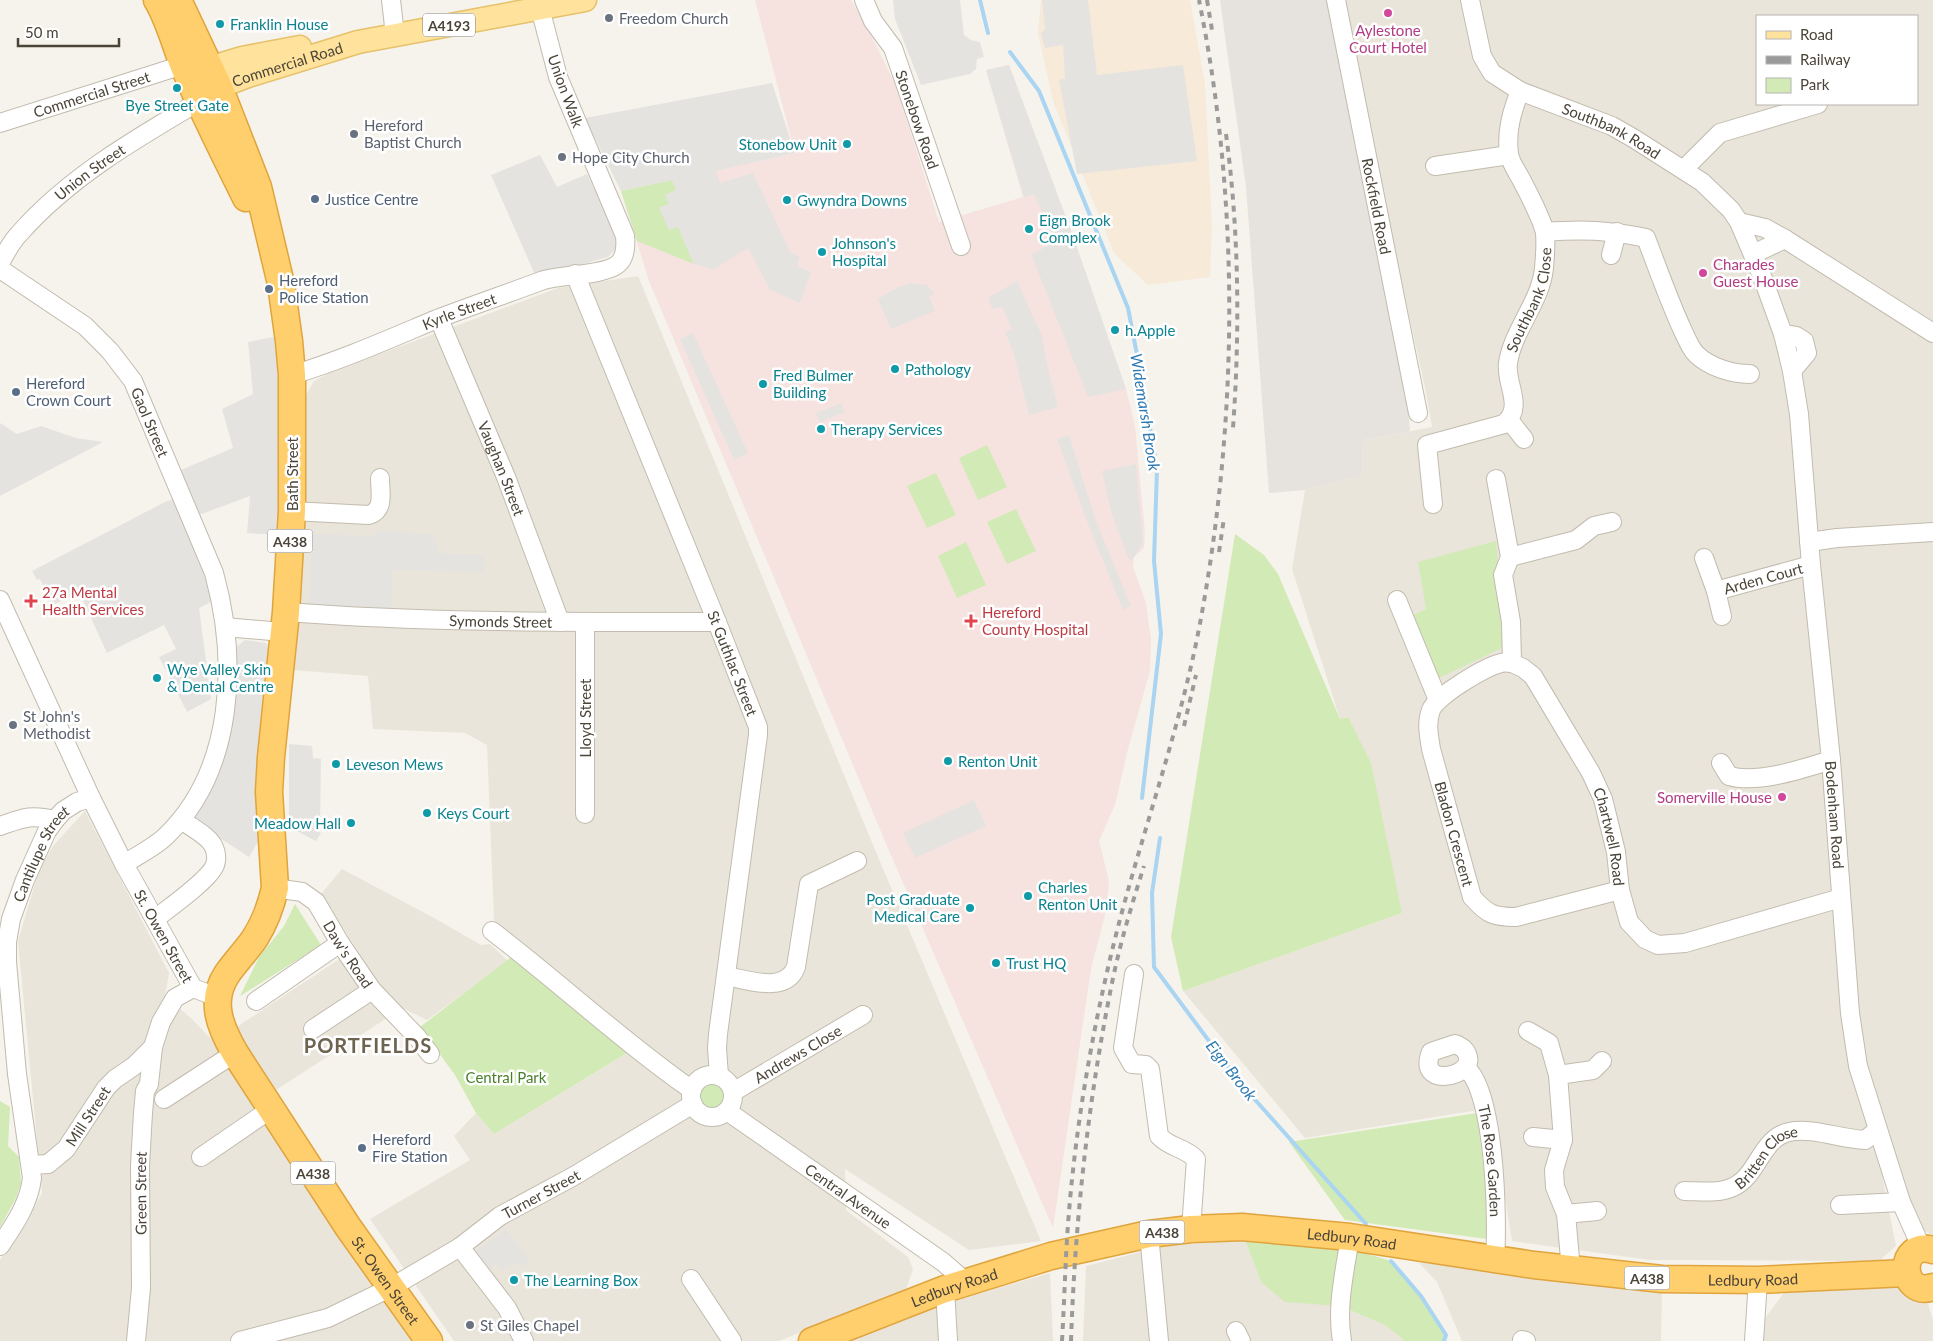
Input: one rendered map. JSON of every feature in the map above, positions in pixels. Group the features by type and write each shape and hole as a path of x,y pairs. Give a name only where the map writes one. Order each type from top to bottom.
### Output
{"highway":[{"name":"A438","path":"158,0 199,78"},
{"name":"A438","path":"178,0 199,78"},
{"name":"Bath Street","path":"199,78 258,187 285,306 292,375 292,511 269,792 274,888 272,902 262,928 222,983 205,992"},
{"name":"St. Owen Street","path":"205,992 218,1011 221,1027 235,1052 271,1109 348,1227 429,1341"},
{"name":"Ledbury Road","path":"812,1341 956,1285 1052,1256 1149,1234 1191,1229 1242,1227 1357,1238 1572,1270 1662,1279 1758,1280 1906,1274"},
{"path":"1927,1249 1916,1250 1908,1258 1906,1274 1915,1285 1932,1291"}],"main road":[{"name":"Commercial Road","path":"199,78 248,76 358,42 585,0"}],"street":[{"path":"391,0 395,35"},
{"name":"Stonebow Road","path":"864,0 873,21 893,48 961,246"},
{"name":"Rockfield Road","path":"1336,0 1418,413"},
{"name":"Southbank Road","path":"1470,0 1482,56 1487,66 1498,78 1520,91 1612,126 1684,169 1716,193 1739,222"},
{"name":"Union Walk","path":"540,8 558,77 625,236 626,246 624,255"},
{"name":"Commercial Street","path":"0,123 199,78"},
{"name":"Union Street","path":"0,263 17,236 45,206 87,173 122,149 199,78"},
{"path":"1435,166 1509,155 1511,114 1520,91"},
{"path":"1684,169 1720,133 1815,105"},
{"name":"Southbank Close","path":"1507,422 1513,413 1514,395 1508,367 1511,348 1534,301 1544,269 1545,232 1509,155"},
{"path":"1739,222 1765,228 1933,333"},
{"name":"Bodenham Road","path":"1739,222 1783,334 1792,370 1799,414 1810,565 1831,760 1850,1013 1858,1066 1901,1202 1927,1249"},
{"path":"1545,232 1581,229 1617,232 1646,238 1692,350 1698,356 1723,369 1740,374 1750,374"},
{"path":"1611,255 1617,232"},
{"path":"1753,254 1785,240"},
{"name":"Kyrle Street","path":"292,375 332,363 439,319 552,277 607,270 618,264 624,255"},
{"name":"Gaol Street","path":"0,269 85,326 110,350 133,381 214,573 221,600 225,628 226,703 216,754 204,782 181,820 154,846 124,864"},
{"name":"St Guthlac Street","path":"575,274 756,720 758,735 717,1048 719,1076"},
{"name":"Vaughan Street","path":"439,319 506,477 560,622"},
{"path":"1433,504 1427,445 1507,422 1524,439"},
{"path":"292,511 369,515 376,513 380,508 380,478"},
{"path":"1397,600 1438,700 1490,667 1502,663 1512,663 1511,622 1503,575 1510,557 1496,480"},
{"path":"1510,557 1576,540 1594,526 1612,522"},
{"path":"1809,542 1837,538 1933,532"},
{"path":"1865,537 1875,546 1933,542"},
{"name":"Arden Court","path":"1704,558 1716,591 1722,616"},
{"name":"Arden Court","path":"1716,591 1810,565"},
{"name":"St. Owen Street","path":"0,600 5,623 124,864 155,919 205,992"},
{"name":"Symonds Street","path":"225,628 352,617 560,622 717,622"},
{"name":"Lloyd Street","path":"584,622 585,814"},
{"name":"Chartwell Road","path":"1512,663 1523,668 1533,676 1591,774 1603,799 1616,852 1620,890 1629,922 1636,932 1645,939 1658,944 1685,943 1841,898"},
{"name":"Bladon Crescent","path":"1438,700 1431,709 1427,725 1431,749 1472,897 1484,910 1501,917 1516,917 1620,890"},
{"path":"1721,763 1729,776 1742,780 1807,768 1831,760"},
{"name":"Cantilupe Street","path":"30,1165 17,1074 7,962 7,942 11,919 25,880 47,831 55,820 77,802 91,798"},
{"path":"0,826 30,816 55,820"},
{"path":"155,919 210,873 215,864 214,847 209,840 181,820"},
{"path":"726,976 770,983 787,980 793,975 810,884 856,861"},
{"name":"Daw's Road","path":"274,888 302,892 311,896 322,910 340,943 372,990 417,1037 430,1054"},
{"path":"492,931 524,955 692,1097 696,1110 708,1117 715,1117 727,1111 733,1099 733,1092 728,1082 719,1076 712,1075 700,1079 692,1097"},
{"path":"256,1001 340,943"},
{"path":"1134,974 1123,1048 1132,1064 1146,1065 1150,1069 1159,1136 1166,1144 1189,1151 1196,1159 1191,1229"},
{"path":"313,1029 372,990"},
{"name":"Mill Street","path":"30,1165 48,1164 62,1154 106,1088 134,1066 153,1046 161,1022 175,998 205,992"},
{"name":"Andrews Close","path":"733,1092 863,1015"},
{"path":"1528,1031 1549,1043 1558,1075 1563,1140 1554,1170 1555,1187 1566,1214 1572,1270"},
{"name":"Green Street","path":"136,1341 141,1288 140,1166 145,1091 149,1084 153,1046"},
{"path":"164,1100 235,1052"},
{"path":"1558,1075 1593,1070 1602,1061"},
{"name":"The Rose Garden","path":"1466,1068 1473,1073 1483,1104 1488,1133 1496,1196 1495,1258"},
{"path":"120,1076 130,1076 137,1079 145,1091"},
{"name":"Turner Street","path":"240,1341 328,1318 392,1287 460,1247 500,1216 574,1176 692,1097"},
{"path":"201,1157 271,1109"},
{"name":"Central Avenue","path":"727,1111 943,1262 956,1285"},
{"name":"Britten Close","path":"1684,1191 1720,1190 1733,1187 1743,1180 1766,1148 1776,1138 1788,1132 1802,1131 1865,1140 1878,1130"},
{"path":"1533,1137 1563,1140"},
{"path":"0,1246 17,1220 31,1189 30,1165"},
{"path":"1840,1205 1901,1202"},
{"path":"1566,1214 1598,1211"},
{"path":"1149,1234 1159,1341"},
{"path":"1342,1341 1340,1306 1357,1238"},
{"path":"460,1247 507,1308 524,1341"},
{"path":"691,1280 732,1341"},
{"path":"1754,1341 1758,1280"},
{"path":"948,1341 956,1285"},
{"path":"1522,1340 1526,1341"}],"shaded area":[{"name":"Hereford County Hospital","path":"755,0 851,0 896,86 939,222 1023,197 986,70 1009,65 1073,236 1126,389 1135,426 1145,533 1144,548 1134,557 1133,567 1146,603 1151,639 1150,671 1128,749 1115,805 1099,841 1109,881 1106,911 1091,969 1053,1228 890,853 649,281 621,191 795,153"},
{"path":"893,0 960,0 964,35 971,40 980,42 984,57 977,59 976,69 970,74 921,85 895,19"},
{"path":"1041,0 1190,0 1205,84 1212,228 1210,277 1148,285 1114,253 1053,101 1038,33"},
{"path":"1042,0 1088,0 1097,75 1183,65 1197,161 1077,174 1059,80 1065,78 1063,45 1045,48 1041,34 1045,28"},
{"path":"1220,0 1328,0 1408,410 1410,431 1363,440 1362,475 1305,490 1269,493 1246,187"},
{"path":"1339,0 1933,0 1933,1235 1922,1230 1895,1160 1880,1165 1896,1246 1879,1261 1650,1260 1512,1241 1491,1108 1305,1138 1183,991 1402,913 1347,717 1340,719 1292,569 1305,490 1362,475 1363,440 1432,427 1426,392"},
{"path":"1009,65 1073,236 1126,389 1088,397 1031,254 1052,244 1054,239 1034,194 1024,197 986,70"},
{"path":"772,83 795,153 716,171 720,183 753,173 790,252 800,257 797,266 811,272 800,303 770,290 748,248 713,270 694,264 678,227 669,230 659,208 669,204 665,195 676,190 672,180 621,191 585,118"},
{"path":"540,155 557,187 587,174 617,236 616,249 608,257 536,277 491,175"},
{"path":"638,276 873,845 1041,1241 969,1250 845,1169 846,1210 908,1257 913,1269 906,1290 779,1341 454,1341 370,1219 470,1160 454,1136 476,1113 494,1134 644,1043 494,920 487,745 465,733 373,729 368,676 293,670 306,395 314,381 331,372 558,288"},
{"path":"1017,281 1042,336 1058,407 1029,415 1014,354 1005,332 1012,329 1002,307 992,309 989,297"},
{"path":"911,283 927,285 934,294 929,296 935,311 891,329 878,299 898,287"},
{"path":"693,333 748,453 734,460 680,339"},
{"path":"279,336 282,535 247,533 250,496 199,515 181,470 233,448 222,409 253,394 248,342"},
{"path":"841,403 845,412 820,422 816,413"},
{"path":"0,423 17,434 41,426 76,438 103,442 0,496"},
{"path":"1069,435 1096,521 1131,606 1123,610 1088,524 1057,439"},
{"path":"1136,464 1143,544 1130,562 1112,515 1102,471"},
{"path":"177,498 213,601 199,608 211,699 187,712 159,657 176,649 164,625 107,653 79,592 51,606 40,579 37,580 32,571 165,502"},
{"path":"378,531 432,534 437,544 437,553 484,555 483,572 393,570 392,613 309,608 312,534 372,536"},
{"path":"245,640 266,643 272,652 258,761 257,816 260,838 249,857 198,824 193,817 234,649"},
{"path":"289,744 312,746 313,758 321,759 320,826 312,827 321,833 316,841 289,827"},
{"path":"974,800 986,826 915,858 903,833"},
{"path":"85,811 169,973 165,996 192,1019 213,1041 419,1341 0,1341 0,1260 30,1216 42,1193 18,941 39,870 53,846"},
{"path":"342,869 481,945 490,944 508,961 427,1020 392,1003 321,894"},
{"path":"341,958 387,1018 276,1090 235,1028"},
{"path":"506,1229 530,1260 522,1267 517,1263 501,1270 497,1264 489,1270 476,1251"},
{"path":"1245,1240 1261,1282 1340,1306 1385,1325 1403,1341 1083,1341 1086,1266 1164,1246"},
{"path":"1419,1263 1452,1264 1662,1288 1661,1341 1462,1341 1437,1282"},
{"path":"1050,1273 1053,1341 845,1341 921,1311"},
{"path":"1893,1282 1927,1300 1933,1320 1933,1341 1762,1341 1763,1321 1786,1290"}],"green space":[{"path":"672,180 677,191 669,204 659,208 678,227 694,264 637,241 621,191"},
{"path":"987,445 1007,487 978,500 959,458"},
{"path":"936,473 956,515 927,528 907,486"},
{"path":"1016,509 1036,551 1007,564 987,522"},
{"path":"1235,534 1264,555 1278,574 1340,719 1348,717 1371,763 1402,913 1183,991 1171,937"},
{"path":"1496,541 1506,646 1437,679 1409,617 1426,609 1418,562"},
{"path":"966,542 986,585 957,598 938,556"},
{"path":"295,904 321,945 240,996 259,957 284,926"},
{"name":"Central Park","path":"514,955 627,1053 494,1134 476,1113 455,1075 420,1027"},
{"path":"712,1075 724,1079 730,1085 733,1092 729,1107 723,1113 715,1116 706,1115 696,1110 695,1084 700,1079"},
{"path":"0,1101 10,1107 8,1146 19,1157 21,1183 16,1198 0,1227"},
{"path":"1477,1113 1486,1187 1487,1239 1345,1220 1289,1142"},
{"path":"1264,1239 1361,1252 1391,1261 1421,1296 1446,1335 1444,1341 1403,1341 1385,1325 1340,1306 1285,1302 1261,1282 1245,1240"}],"waterway":[{"name":"Widemarsh Brook","path":"980,0 988,33"},
{"name":"Widemarsh Brook","path":"1010,52 1039,91 1128,308 1143,386 1157,469 1154,561 1161,634 1142,798"},
{"name":"Eign Brook","path":"1160,838 1152,893 1154,967 1241,1084 1366,1224"},
{"name":"Eign Brook","path":"1391,1261 1421,1296 1446,1335 1444,1341"}],"railway":[{"path":"1062,1341 1073,1167 1089,1060 1111,955 1182,703 1192,661 1213,542 1222,465 1229,309 1227,231 1222,153 1212,76 1199,0"},
{"path":"1207,0 1212,30"},
{"path":"1226,134 1234,207 1237,281 1237,355 1233,428"},
{"path":"1219,552 1224,518"},
{"path":"1184,726 1196,675"},
{"path":"1071,1341 1079,1206 1096,1072 1115,968 1144,866"}],"place":[{"name":"Aylestone Court Hotel","path":"1388,13"},
{"name":"Freedom Church","path":"609,18"},
{"name":"Franklin House","path":"220,24"},
{"name":"Bye Street Gate","path":"177,88"},
{"name":"Hereford Baptist Church","path":"354,134"},
{"name":"Stonebow Unit","path":"847,144"},
{"name":"Hope City Church","path":"562,157"},
{"name":"Justice Centre","path":"315,199"},
{"name":"Gwyndra Downs","path":"787,200"},
{"name":"Eign Brook Complex","path":"1029,229"},
{"name":"Johnson's Hospital","path":"822,252"},
{"name":"Charades Guest House","path":"1703,273"},
{"name":"Hereford Police Station","path":"269,289"},
{"name":"h.Apple","path":"1115,330"},
{"name":"Pathology","path":"895,369"},
{"name":"Fred Bulmer Building","path":"763,384"},
{"name":"Hereford Crown Court","path":"16,392"},
{"name":"Therapy Services","path":"821,429"},
{"name":"27a Mental Health Services","path":"31,601"},
{"name":"Hereford County Hospital","path":"971,621"},
{"name":"Wye Valley Skin & Dental Centre","path":"157,678"},
{"name":"St John's Methodist","path":"13,725"},
{"name":"Renton Unit","path":"948,761"},
{"name":"Leveson Mews","path":"336,764"},
{"name":"Somerville House","path":"1782,797"},
{"name":"Keys Court","path":"427,813"},
{"name":"Meadow Hall","path":"351,823"},
{"name":"Charles Renton Unit","path":"1028,896"},
{"name":"Post Graduate Medical Care","path":"970,908"},
{"name":"Trust HQ","path":"996,963"},
{"name":"Hereford Fire Station","path":"362,1148"},
{"name":"The Learning Box","path":"514,1280"},
{"name":"St Giles Chapel","path":"470,1325"}],"district":[{"name":"PORTFIELDS","path":"368,1045"}]}
